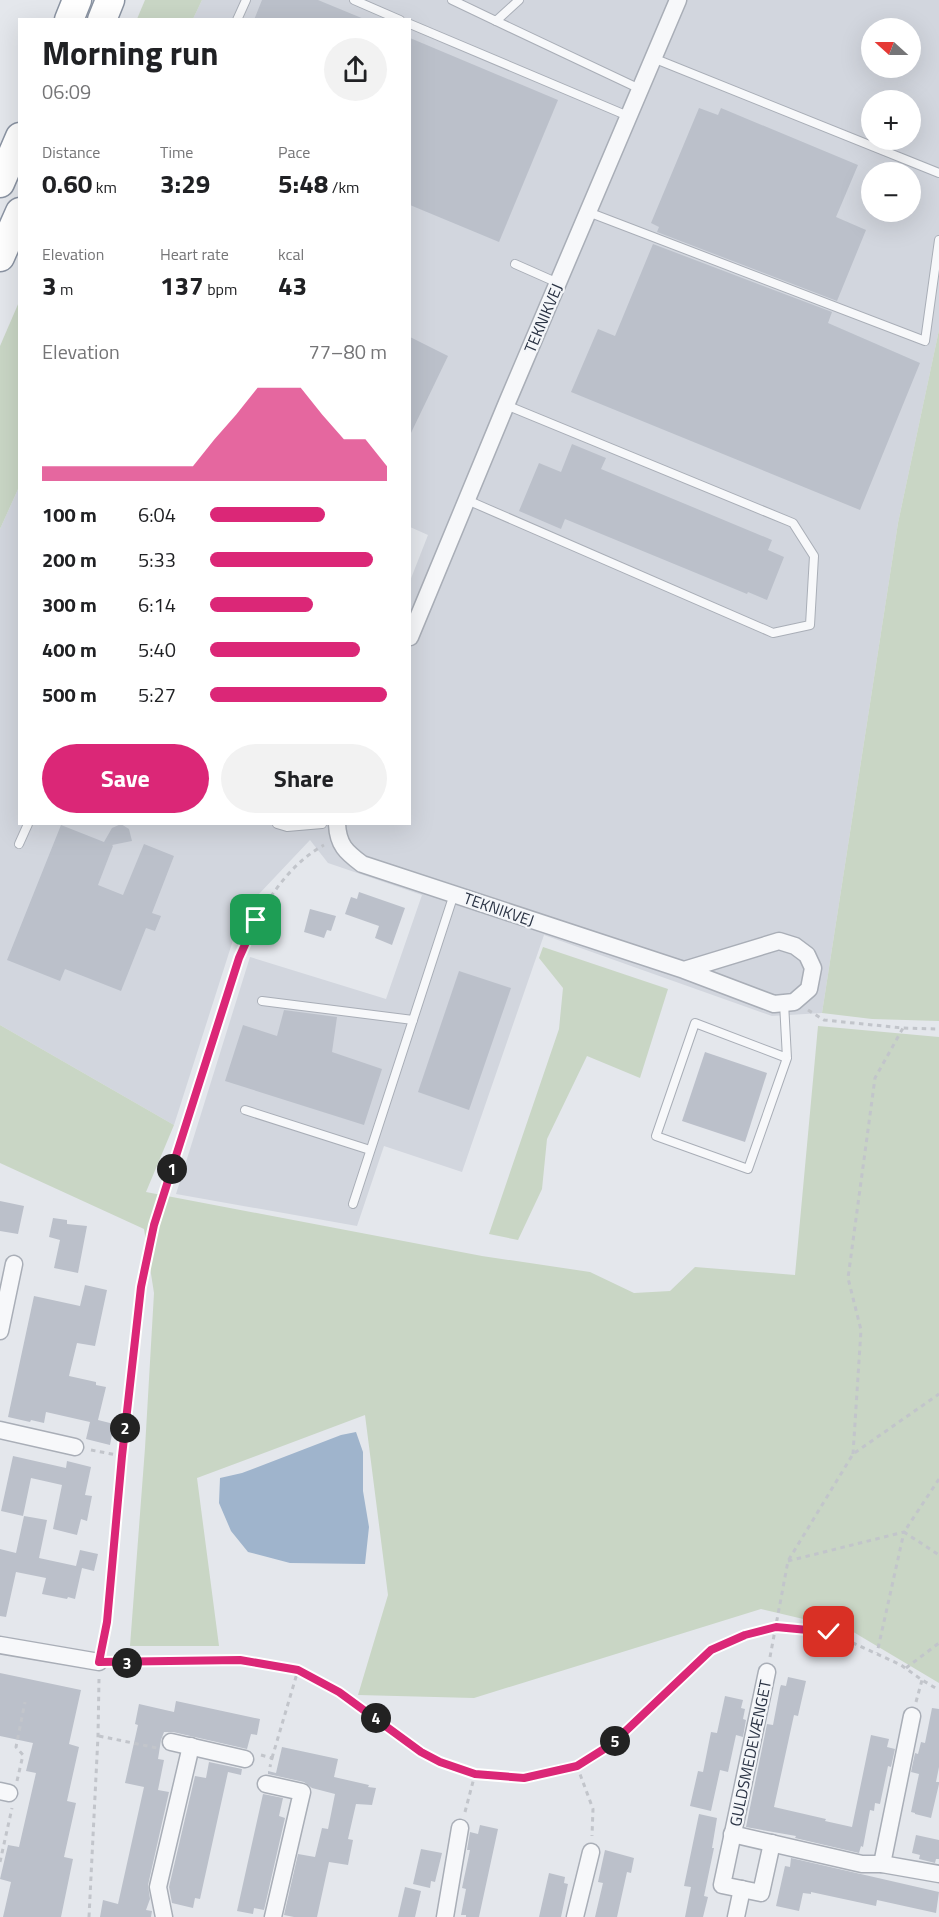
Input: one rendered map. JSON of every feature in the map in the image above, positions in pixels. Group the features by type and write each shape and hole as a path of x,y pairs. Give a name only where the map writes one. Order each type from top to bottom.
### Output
{"highway":[{"path":"70,18 77,0"},
{"path":"103,18 110,0"},
{"path":"0,183 18,142"},
{"path":"0,257 18,216"}],"street":[{"name":"TEKNIKVEJ","path":"411,635 678,0"},
{"name":"TEKNIKVEJ","path":"337,831 350,855 362,864 684,970 774,1004 789,1002"},
{"path":"684,970 779,941 795,946 807,955 813,968 809,989 789,1002"},
{"path":"0,1331 14,1264"},
{"path":"0,1430 75,1447"},
{"path":"0,1645 99,1662"},
{"name":"GULDSMEDEVÆNGET","path":"742,1889 722,1885 767,1672"},
{"path":"882,1864 912,1716"},
{"path":"171,1742 245,1759"},
{"path":"164,1917 158,1887 191,1746"},
{"path":"266,1784 302,1792 273,1917"},
{"path":"445,1917 460,1828"},
{"name":"GULDSMEDEVÆNGET","path":"732,1834 862,1864 882,1864 939,1874"},
{"path":"736,1917 742,1889 761,1893 772,1843"},
{"path":"575,1917 591,1852"}],"lane":[{"path":"238,18 246,0"},
{"path":"354,0 395,18"},
{"path":"452,0 640,88"},
{"path":"496,21 519,0"},
{"path":"411,24 628,116"},
{"path":"653,58 939,173"},
{"path":"588,212 925,341 939,240"},
{"path":"515,264 558,283"},
{"path":"467,500 772,633 810,625 814,556 794,523 506,405"},
{"path":"19,844 28,825"},
{"path":"280,825 287,827 310,825"},
{"path":"353,1204 454,894"},
{"path":"262,1001 413,1020"},
{"path":"787,1058 695,1023 656,1136 748,1169 787,1058 789,1002"},
{"path":"244,1110 370,1150"}],"path":[{"path":"89,1917 98,1736 99,1662 107,1622 122,1456 141,1287 154,1225 239,958 256,920 288,874 337,831"},
{"path":"789,1002 824,1020 903,1028 939,1029"},
{"path":"853,1454 861,1330 848,1278 875,1078 903,1028"},
{"path":"767,1672 788,1561 853,1454 939,1394"},
{"path":"75,1447 122,1456"},
{"path":"877,1654 904,1532 939,1479"},
{"path":"788,1561 904,1532 939,1555"},
{"path":"99,1662 240,1660 298,1670 339,1692 421,1752 440,1762 475,1774 524,1778 577,1766 612,1744 711,1650 745,1635 776,1627 829,1632 906,1668 939,1690"},
{"path":"906,1668 939,1642"},
{"path":"272,1758 298,1670"},
{"path":"98,1736 164,1749 171,1742"},
{"path":"577,1766 593,1809 591,1852"},
{"path":"460,1828 475,1774"}],"shaded area":[{"path":"202,0 939,0 939,330 898,523 822,1013 772,1016 544,935 462,1172 384,1146 357,1226 176,1194 250,957 386,999 422,895 328,863 310,840 242,912 174,1125 0,1025 0,529 18,489 18,825 411,825 411,578 428,535 411,527 411,18 193,18"}],"green space":[{"path":"145,0 202,0 193,18 137,18"},
{"path":"18,304 18,489 0,529 0,346"},
{"path":"939,330 939,1021 872,1019 822,1013 898,523"},
{"path":"543,947 668,989 640,1078 587,1056 547,1139 542,1189 518,1240 489,1234 559,1029 563,988 539,958"},
{"path":"0,1025 174,1125 146,1192 482,1256 590,1272 634,1293 670,1291 695,1267 795,1275 818,1026 939,1037 939,1683 850,1630 761,1609 474,1698 358,1695 388,1595 365,1415 197,1478 219,1646 130,1646 154,1293 144,1229 0,1163"}],"water":[{"path":"356,1432 363,1452 363,1491 369,1527 365,1564 290,1563 248,1552 231,1531 219,1503 220,1478 242,1473 341,1435"}],"building":[{"path":"262,0 318,0 362,18 255,18"},
{"path":"411,38 558,100 499,242 411,205"},
{"path":"699,108 718,115 721,108 858,165 836,217 866,230 837,301 657,232 659,227 651,223"},
{"path":"653,244 832,312 828,323 920,363 860,510 571,392 598,329 615,336"},
{"path":"411,338 448,356 411,433"},
{"path":"572,444 606,458 601,469 772,540 768,550 784,557 767,600 748,592 747,594 565,519 561,529 519,511 539,463 561,472"},
{"path":"61,825 104,842 112,828 123,825 129,829 132,841 112,845 98,885 123,895 144,844 174,856 152,913 161,916 155,931 146,928 121,991 65,969 60,981 7,960"},
{"path":"359,892 405,908 392,945 375,938 379,926 345,914 351,897 357,899"},
{"path":"310,909 336,916 331,931 327,930 324,938 304,932"},
{"path":"459,971 511,988 469,1110 418,1092"},
{"path":"284,1010 337,1017 332,1052 382,1069 364,1125 225,1081 243,1025 277,1036"},
{"path":"705,1052 767,1073 745,1142 682,1121"},
{"path":"0,1201 24,1206 18,1234 0,1231"},
{"path":"53,1218 67,1220 67,1224 87,1226 78,1273 54,1268 60,1240 49,1237"},
{"path":"85,1285 107,1290 95,1346 77,1343 69,1376 96,1382 96,1385 106,1387 98,1420 114,1424 110,1445 86,1439 90,1422 46,1412 44,1423 8,1417 34,1296 80,1306"},
{"path":"13,1456 66,1468 67,1461 91,1467 85,1495 92,1496 87,1521 81,1519 77,1535 53,1529 62,1485 31,1478 23,1516 1,1511"},
{"path":"24,1516 47,1520 39,1558 76,1566 80,1550 98,1554 94,1571 82,1568 75,1599 42,1594 46,1578 16,1572 6,1617 0,1616 0,1549 16,1553"},
{"path":"0,1673 81,1690 69,1744 79,1747 67,1801 76,1803 64,1857 73,1859 61,1917 3,1917 11,1882 0,1879 8,1845 19,1847 36,1773 26,1771 33,1743 0,1736"},
{"path":"788,1677 806,1681 798,1716 794,1715 774,1807 852,1827 871,1735 889,1739 887,1747 895,1749 891,1767 888,1766 880,1804 875,1803 874,1811 870,1810 863,1847 861,1846 859,1853 795,1838 796,1836 746,1827 767,1724 773,1725 780,1688 781,1685 786,1686"},
{"path":"725,1696 743,1700 741,1708 745,1709 743,1719 746,1720 743,1737 736,1735 728,1772 720,1770 711,1811 690,1806 698,1771 703,1772 711,1732 717,1733"},
{"path":"176,1701 260,1719 257,1735 251,1734 247,1749 173,1732 164,1732 158,1759 164,1760 158,1790 169,1792 148,1885 150,1899 146,1910 152,1911 151,1917 100,1917 103,1900 118,1904 144,1787 125,1783 138,1725 135,1724 139,1704 174,1712"},
{"path":"932,1708 939,1709 939,1767 936,1782 939,1784 931,1818 911,1812 919,1774 911,1772 915,1753 918,1754 921,1742 925,1743"},
{"path":"282,1747 338,1759 334,1777 376,1788 372,1805 356,1804 348,1839 353,1840 348,1865 329,1862 317,1917 284,1915 298,1854 315,1857 322,1828 328,1829 335,1794 312,1788 304,1782 268,1774 268,1771 276,1773"},
{"path":"209,1762 242,1769 241,1775 228,1772 200,1899 195,1898 193,1908 172,1903 169,1887 195,1776 206,1778"},
{"path":"263,1794 283,1798 279,1816 285,1818 264,1910 254,1908 253,1914 237,1911"},
{"path":"699,1814 717,1818 712,1848 714,1848 704,1896 708,1897 703,1917 685,1917 691,1887 684,1886"},
{"path":"480,1825 498,1829 479,1917 466,1917 466,1915 461,1915 466,1889 462,1888 470,1850 467,1850 470,1832 478,1834"},
{"path":"916,1835 939,1840 939,1859 936,1859 935,1863 919,1859 920,1855 912,1853"},
{"path":"421,1849 442,1853 435,1882 431,1881 430,1888 413,1884"},
{"path":"605,1850 634,1858 631,1873 627,1872 617,1917 595,1917 603,1883 598,1882"},
{"path":"791,1858 939,1892 936,1913 877,1900 876,1906 811,1892 811,1894 803,1893 799,1911 776,1906 785,1866 790,1867"},
{"path":"549,1873 565,1877 564,1883 568,1884 561,1917 539,1917"},
{"path":"405,1887 421,1891 415,1917 398,1917"}],"route":[{"path":"256,920 239,958 154,1225 141,1287 122,1456 107,1622 99,1662 240,1660 298,1670 339,1692 421,1752 440,1762 475,1774 524,1778 577,1766 612,1744 711,1650 745,1635 776,1627 829,1632"}]}
